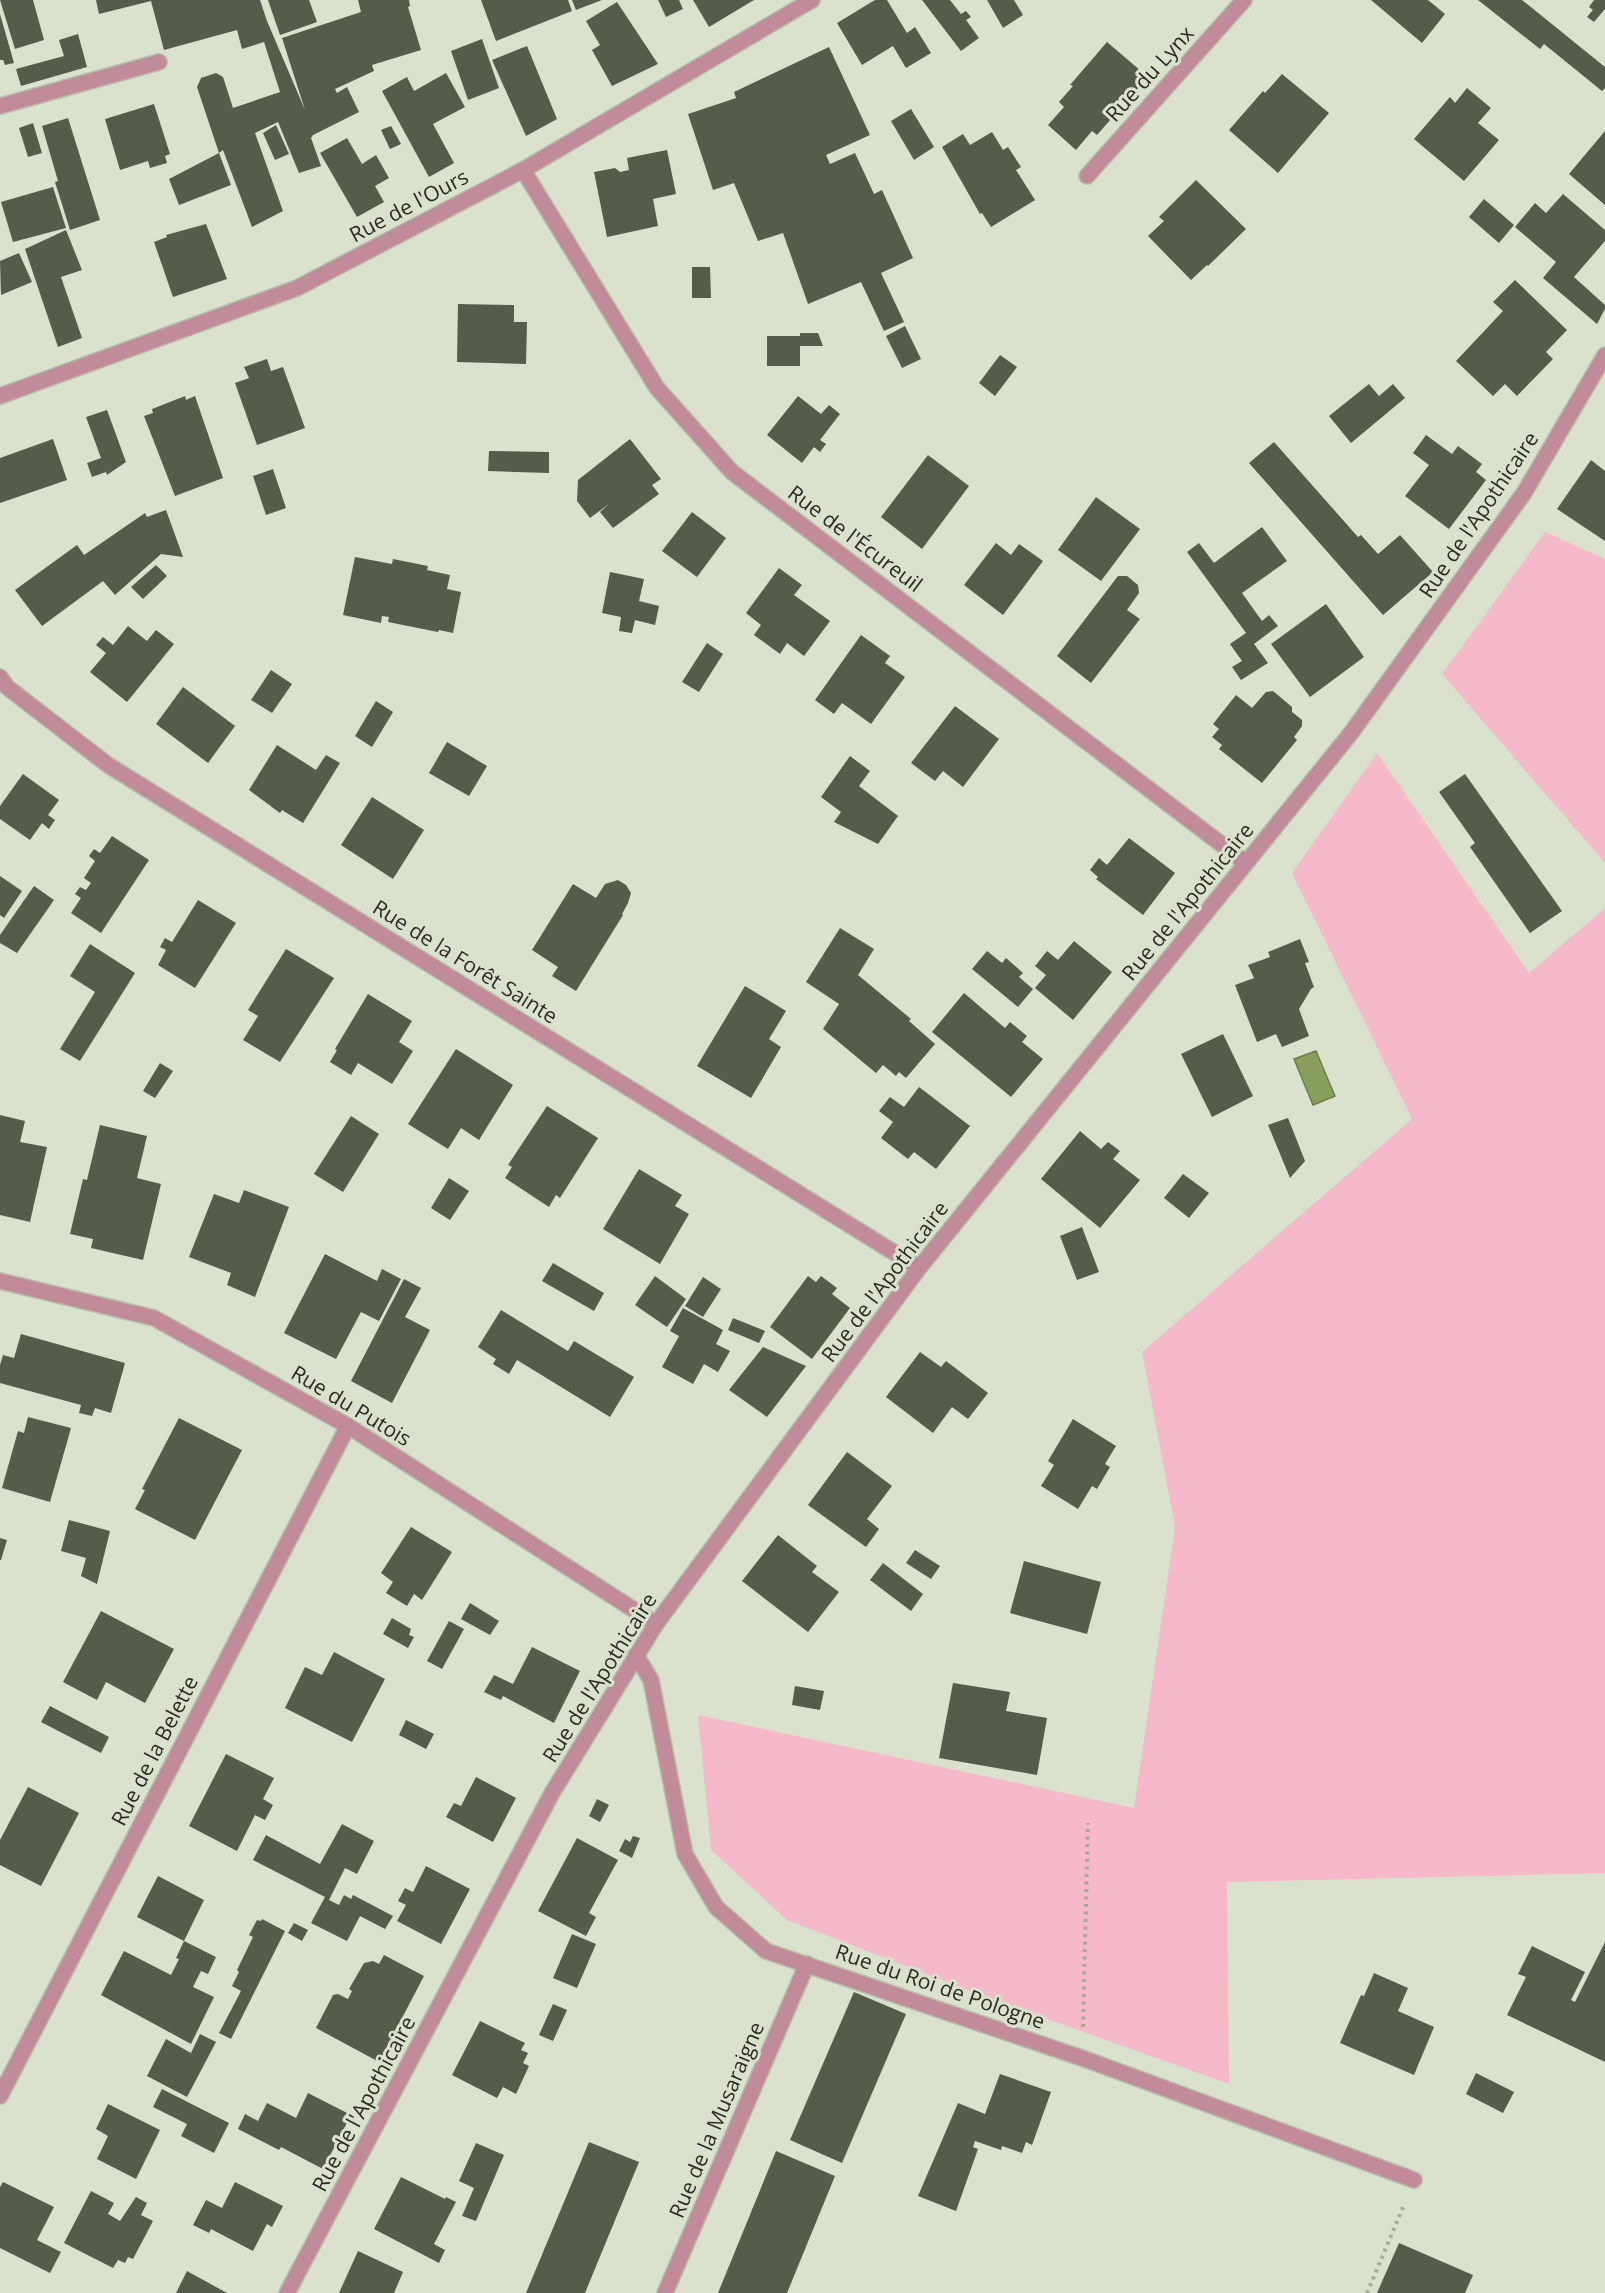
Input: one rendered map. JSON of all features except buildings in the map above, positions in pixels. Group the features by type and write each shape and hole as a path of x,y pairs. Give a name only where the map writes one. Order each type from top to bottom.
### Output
{"street":[{"name":"Rue de l'Ours","path":"0,396 297,288 523,170 812,0"},
{"name":"Rue du Lynx","path":"1087,176 1245,0"},
{"path":"0,106 159,62"},
{"name":"Rue de l'Écureuil","path":"523,170 657,388 732,472 1246,863"},
{"name":"Rue de l'Apothicaire","path":"287,2293 552,1793 656,1624 919,1268 1351,732 1524,493 1605,356"},
{"name":"Rue de la Forêt Sainte","path":"0,676 8,687 108,765 919,1268"},
{"name":"Rue du Putois","path":"0,1281 154,1318 348,1426 656,1624"},
{"name":"Rue de la Belette","path":"0,2096 348,1426"},
{"name":"Rue du Roi de Pologne","path":"636,1655 651,1680 686,1854 716,1907 766,1951 1082,2058 1414,2180"},
{"name":"Rue de la Musaraigne","path":"665,2293 807,1964"}],"path":[{"path":"1082,2058 1088,1823"},
{"path":"1367,2293 1414,2180"}],"shaded area":[{"path":"1545,532 1605,559 1605,863 1442,674"},
{"path":"1377,753 1529,973 1605,908 1605,1873 1227,1882 1229,2084 991,1999 787,1920 711,1850 698,1715 1134,1808 1175,1527 1142,1352 1412,1119 1292,873"},
{"path":"1316,1051 1335,1096 1313,1105 1294,1059"}]}
